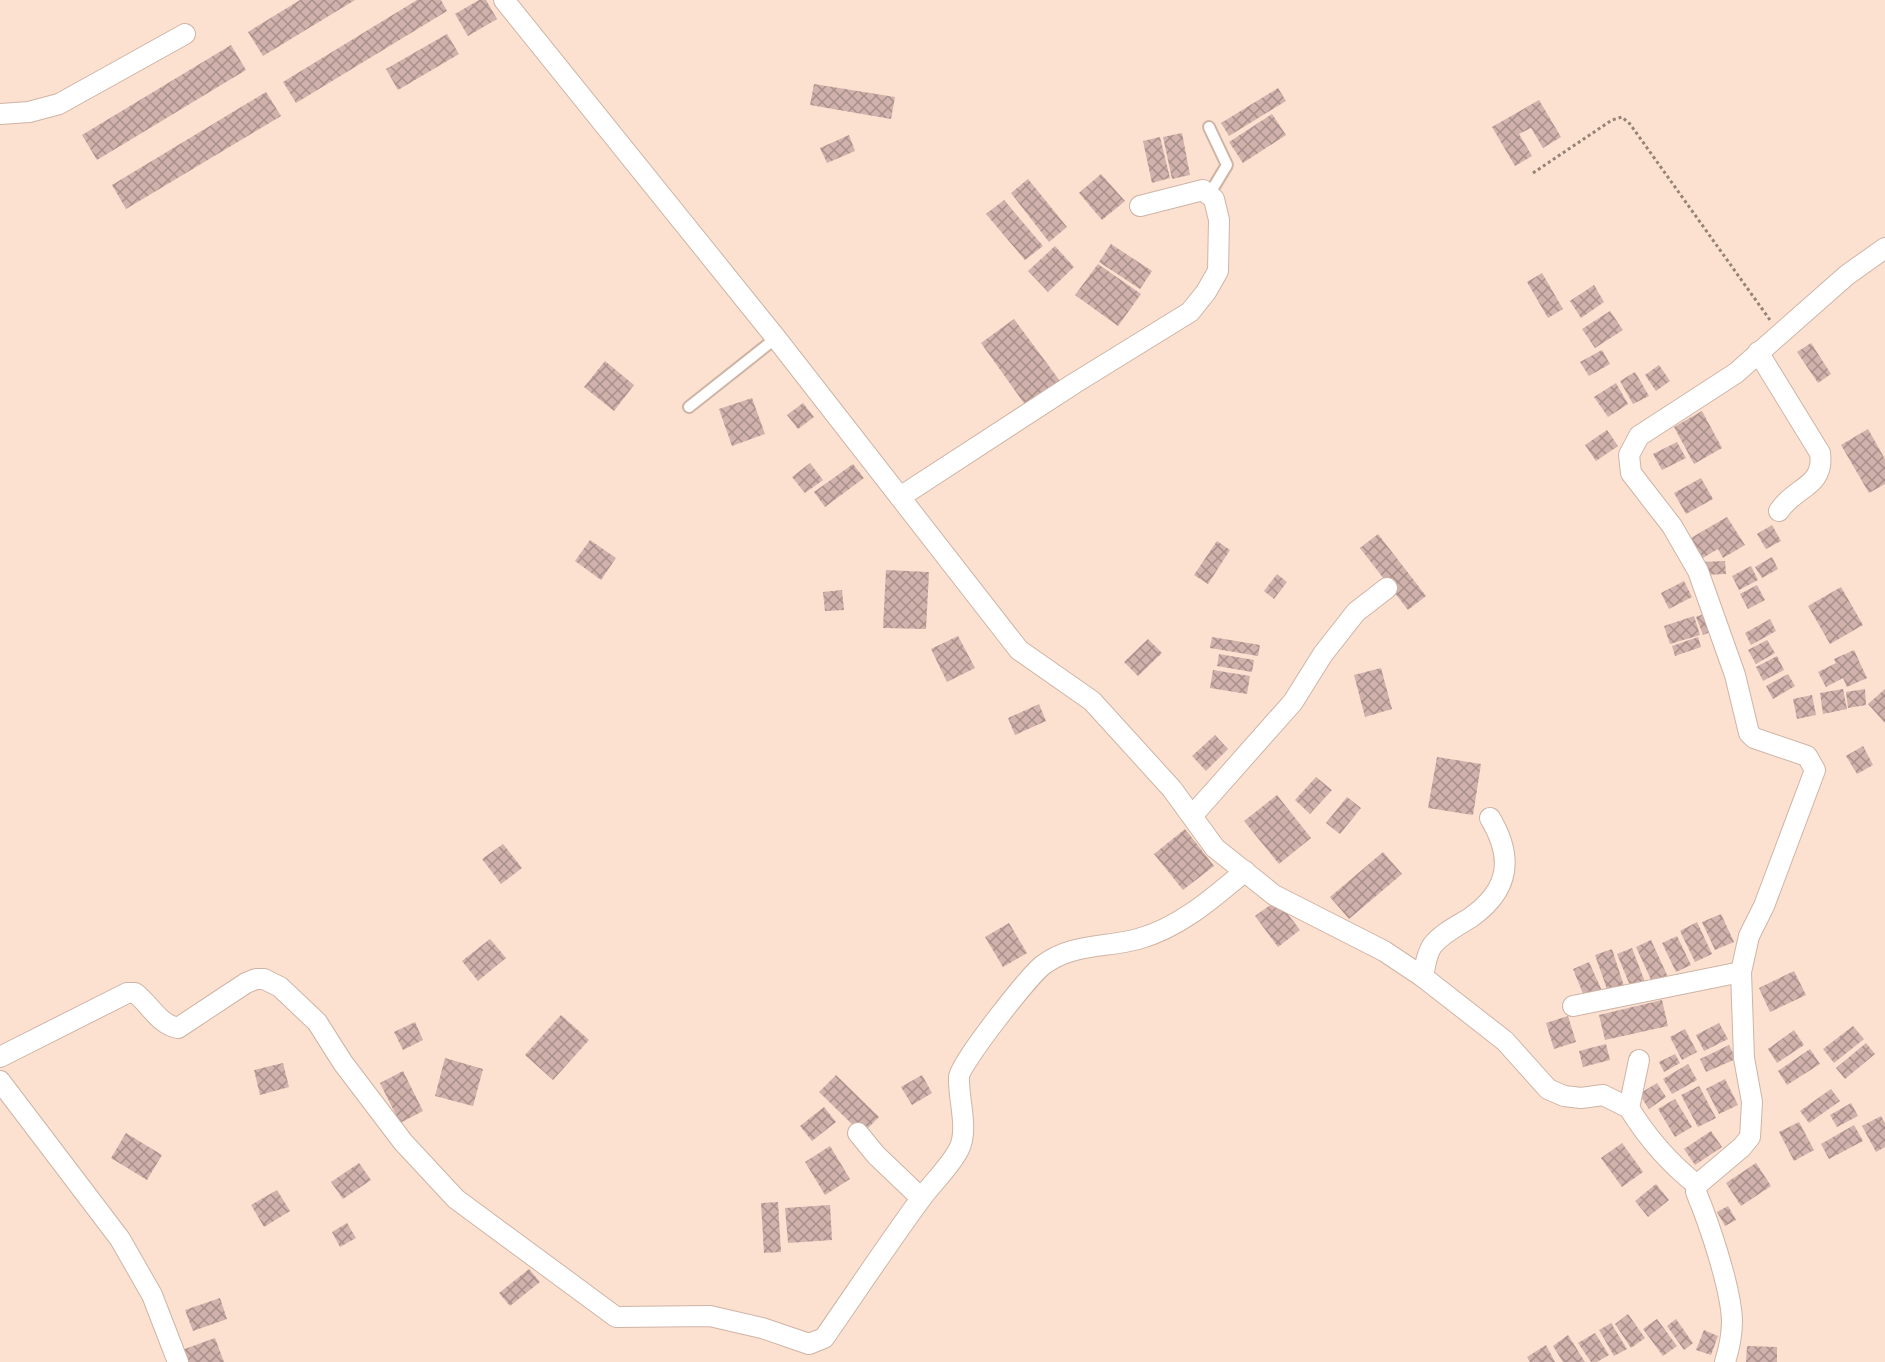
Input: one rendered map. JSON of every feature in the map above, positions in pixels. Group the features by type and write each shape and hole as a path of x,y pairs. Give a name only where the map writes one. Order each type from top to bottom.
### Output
{"street":[{"path":"504,0 776,338 1019,650 1092,701 1172,789 1215,848 1274,895 1384,951 1423,977 1504,1041 1548,1089 1564,1096 1581,1098 1603,1095 1629,1108 1645,1133 1672,1166 1697,1185"},
{"path":"0,114 29,112 58,104 185,34"},
{"path":"900,497 1075,382 1190,312 1206,292 1218,271 1219,219 1214,199 1203,190 1140,206"},
{"path":"1725,1362 1730,1343 1730,1310 1711,1234 1696,1192 1697,1185 1742,1148 1750,1137 1752,1102 1744,1058 1741,972 1749,936 1768,895 1815,770 1808,756 1754,738 1749,733 1735,675 1698,571 1672,526 1631,473 1629,455 1639,436 1736,373 1847,274 1885,248"},
{"path":"1758,352 1820,453 1822,466 1814,481 1785,501 1779,511"},
{"path":"1192,816 1293,702 1323,654 1356,612 1387,588"},
{"path":"1423,977 1433,945 1483,908 1500,886 1505,875 1505,851 1501,836 1490,818"},
{"path":"0,1057 127,993 135,993 170,1027 178,1028 246,983 256,979 271,981 316,1022 343,1063 403,1142 456,1199 616,1317 710,1316 762,1328 809,1344 824,1338 921,1198 959,1149 962,1136 961,1069 1025,983 1044,965 1070,951 1090,945 1139,939 1176,923 1210,901 1245,872"},
{"path":"1573,1006 1741,972"},
{"path":"1629,1108 1639,1059"},
{"path":"0,1081 120,1239 152,1295 178,1362"},
{"path":"858,1133 876,1155 921,1198"}],"lane":[{"path":"1209,128 1226,157 1227,165 1210,194"},
{"path":"689,407 776,338"}],"path":[{"path":"1533,173 1612,120 1622,117 1637,134 1780,334"}],"building":[{"path":"300,0 355,0 263,56 248,32"},
{"path":"417,0 441,0 447,11 296,103 283,82"},
{"path":"479,0 486,0 497,19 468,36 455,14"},
{"path":"447,34 459,54 398,90 386,69"},
{"path":"231,45 246,70 97,160 82,135"},
{"path":"814,84 895,97 891,119 810,105"},
{"path":"1278,88 1286,101 1229,136 1221,123"},
{"path":"266,92 281,116 126,209 112,185"},
{"path":"1539,100 1561,137 1543,148 1531,128 1519,134 1532,156 1515,166 1492,127"},
{"path":"1272,114 1286,135 1243,163 1229,142"},
{"path":"1182,133 1190,175 1172,179 1163,137"},
{"path":"849,135 855,151 827,163 820,148"},
{"path":"1160,137 1170,178 1152,183 1143,141"},
{"path":"1101,174 1125,201 1102,220 1079,193"},
{"path":"1028,179 1067,227 1049,242 1011,193"},
{"path":"1004,200 1043,246 1025,260 986,214"},
{"path":"1111,244 1152,271 1140,289 1099,262"},
{"path":"1055,246 1074,267 1048,292 1028,271"},
{"path":"1098,264 1141,294 1118,326 1075,295"},
{"path":"1542,273 1563,309 1548,318 1527,282"},
{"path":"1594,285 1604,302 1581,318 1570,301"},
{"path":"1610,311 1623,330 1595,348 1582,329"},
{"path":"1014,319 1060,381 1026,406 981,343"},
{"path":"1811,343 1831,374 1818,383 1797,352"},
{"path":"1602,350 1610,364 1589,376 1580,362"},
{"path":"605,361 634,385 614,411 584,387"},
{"path":"1659,365 1670,381 1656,391 1645,375"},
{"path":"1635,372 1649,396 1633,404 1620,381"},
{"path":"1616,383 1628,404 1608,417 1594,397"},
{"path":"752,398 765,434 732,446 719,409"},
{"path":"803,403 814,417 798,429 787,415"},
{"path":"1702,411 1722,448 1694,464 1674,427"},
{"path":"1868,429 1885,459 1885,484 1869,493 1841,445"},
{"path":"1607,430 1618,446 1596,461 1585,445"},
{"path":"1677,442 1686,458 1662,470 1653,454"},
{"path":"810,463 823,480 805,493 792,477"},
{"path":"853,464 864,478 825,507 814,492"},
{"path":"1701,478 1713,499 1686,514 1674,493"},
{"path":"1727,517 1745,545 1723,558 1718,549 1701,559 1689,539"},
{"path":"1772,525 1781,541 1766,549 1757,534"},
{"path":"1378,534 1426,596 1408,610 1360,548"},
{"path":"590,540 616,558 601,580 575,561"},
{"path":"1217,541 1230,550 1208,584 1194,575"},
{"path":"1772,557 1778,569 1762,578 1755,567"},
{"path":"1725,561 1726,574 1703,575 1702,562"},
{"path":"1751,566 1758,580 1739,590 1732,576"},
{"path":"886,570 929,572 926,629 883,628"},
{"path":"1277,574 1287,582 1274,599 1264,591"},
{"path":"1684,581 1692,597 1669,609 1661,593"},
{"path":"1757,585 1765,600 1748,609 1740,594"},
{"path":"1841,587 1863,625 1830,644 1808,606"},
{"path":"842,590 844,610 825,611 823,592"},
{"path":"1706,613 1713,631 1703,635 1696,617"},
{"path":"1694,616 1700,635 1670,644 1664,626"},
{"path":"1770,619 1776,631 1751,645 1745,633"},
{"path":"958,636 975,668 947,682 931,649"},
{"path":"1212,637 1260,645 1258,656 1210,648"},
{"path":"1698,637 1701,647 1675,656 1672,646"},
{"path":"1148,639 1162,653 1138,676 1124,662"},
{"path":"1767,640 1775,653 1756,664 1748,650"},
{"path":"1854,650 1867,678 1847,687 1843,678 1826,687 1818,672 1836,663 1834,659"},
{"path":"1219,654 1254,660 1252,672 1217,666"},
{"path":"1777,656 1784,670 1763,681 1756,667"},
{"path":"1381,668 1392,709 1365,717 1354,675"},
{"path":"1213,670 1250,676 1247,694 1210,688"},
{"path":"1788,674 1795,686 1773,699 1766,686"},
{"path":"1843,689 1847,709 1823,714 1820,693"},
{"path":"1865,689 1866,705 1848,708 1846,692"},
{"path":"1885,689 1885,723 1868,704"},
{"path":"1812,695 1816,715 1797,719 1793,699"},
{"path":"1039,704 1046,721 1015,735 1008,718"},
{"path":"1215,735 1228,749 1206,771 1192,756"},
{"path":"1863,746 1873,765 1857,774 1846,756"},
{"path":"1437,757 1481,764 1473,815 1428,808"},
{"path":"1316,777 1332,790 1310,814 1295,800"},
{"path":"1277,795 1311,838 1279,864 1244,821"},
{"path":"1347,797 1361,808 1340,834 1326,823"},
{"path":"1185,829 1214,866 1183,890 1154,854"},
{"path":"503,844 522,868 501,884 482,859"},
{"path":"1383,852 1402,874 1349,919 1330,897"},
{"path":"1277,900 1300,930 1278,947 1255,916"},
{"path":"1721,914 1734,942 1715,950 1702,922"},
{"path":"1697,922 1712,954 1695,962 1680,931"},
{"path":"1009,923 1027,953 1003,967 985,937"},
{"path":"1677,936 1691,965 1676,972 1662,943"},
{"path":"490,939 506,958 478,981 462,961"},
{"path":"1651,940 1668,977 1653,984 1636,947"},
{"path":"1632,948 1645,982 1631,988 1617,954"},
{"path":"1612,949 1624,986 1608,992 1595,955"},
{"path":"1589,962 1603,993 1586,1001 1573,969"},
{"path":"1794,971 1806,995 1770,1012 1759,988"},
{"path":"1662,1000 1668,1026 1605,1040 1599,1015"},
{"path":"561,1015 589,1040 553,1080 525,1055"},
{"path":"1568,1016 1576,1042 1554,1049 1546,1023"},
{"path":"415,1022 423,1040 403,1050 394,1032"},
{"path":"1719,1023 1728,1039 1704,1051 1696,1035"},
{"path":"1853,1026 1864,1039 1834,1063 1823,1049"},
{"path":"1685,1029 1697,1052 1682,1060 1670,1037"},
{"path":"1794,1030 1804,1045 1777,1063 1768,1049"},
{"path":"1866,1043 1875,1054 1845,1079 1836,1068"},
{"path":"1606,1044 1610,1060 1583,1067 1579,1051"},
{"path":"1729,1045 1736,1059 1706,1072 1700,1059"},
{"path":"1810,1049 1820,1064 1787,1085 1778,1071"},
{"path":"1675,1054 1680,1063 1664,1072 1659,1062"},
{"path":"445,1058 483,1069 473,1106 435,1096"},
{"path":"283,1063 289,1087 260,1095 254,1070"},
{"path":"1688,1064 1697,1080 1672,1094 1663,1079"},
{"path":"403,1071 423,1111 400,1123 380,1083"},
{"path":"836,1075 879,1117 862,1134 819,1092"},
{"path":"922,1075 932,1093 912,1105 901,1087"},
{"path":"1725,1079 1738,1105 1719,1114 1706,1089"},
{"path":"1657,1083 1666,1097 1649,1109 1639,1094"},
{"path":"1699,1086 1716,1118 1698,1127 1681,1095"},
{"path":"1831,1089 1840,1101 1809,1123 1800,1111"},
{"path":"1675,1099 1692,1127 1675,1137 1658,1109"},
{"path":"1851,1103 1858,1116 1837,1127 1830,1115"},
{"path":"824,1107 836,1122 812,1141 800,1126"},
{"path":"1881,1116 1885,1123 1885,1147 1876,1152 1862,1126"},
{"path":"1799,1122 1814,1150 1794,1161 1779,1132"},
{"path":"1854,1125 1863,1141 1829,1159 1821,1144"},
{"path":"1711,1131 1722,1147 1695,1165 1684,1149"},
{"path":"126,1133 162,1155 147,1180 111,1158"},
{"path":"1622,1143 1643,1172 1622,1187 1601,1158"},
{"path":"830,1146 850,1179 825,1195 805,1162"},
{"path":"359,1163 371,1180 343,1199 331,1182"},
{"path":"1756,1163 1771,1186 1741,1206 1726,1183"},
{"path":"1656,1184 1669,1200 1648,1217 1635,1201"},
{"path":"277,1190 290,1211 264,1227 251,1205"},
{"path":"778,1202 781,1252 764,1253 761,1203"},
{"path":"830,1205 832,1240 788,1243 785,1208"},
{"path":"1728,1206 1736,1220 1725,1226 1717,1212"},
{"path":"347,1223 356,1238 340,1247 332,1232"},
{"path":"529,1269 540,1282 510,1306 499,1293"},
{"path":"220,1298 227,1319 193,1331 185,1310"},
{"path":"1628,1314 1645,1338 1631,1348 1615,1324"},
{"path":"1657,1319 1677,1346 1663,1356 1643,1329"},
{"path":"1676,1319 1693,1343 1684,1350 1667,1326"},
{"path":"1611,1323 1627,1349 1614,1356 1599,1330"},
{"path":"1704,1330 1718,1336 1711,1355 1696,1350"},
{"path":"1595,1333 1609,1355 1597,1362 1591,1362 1578,1343"},
{"path":"1568,1335 1585,1362 1563,1362 1553,1346"},
{"path":"215,1338 224,1362 186,1362 182,1350"},
{"path":"1546,1345 1555,1362 1530,1362 1527,1357"},
{"path":"1747,1346 1777,1347 1777,1362 1746,1362"}]}
